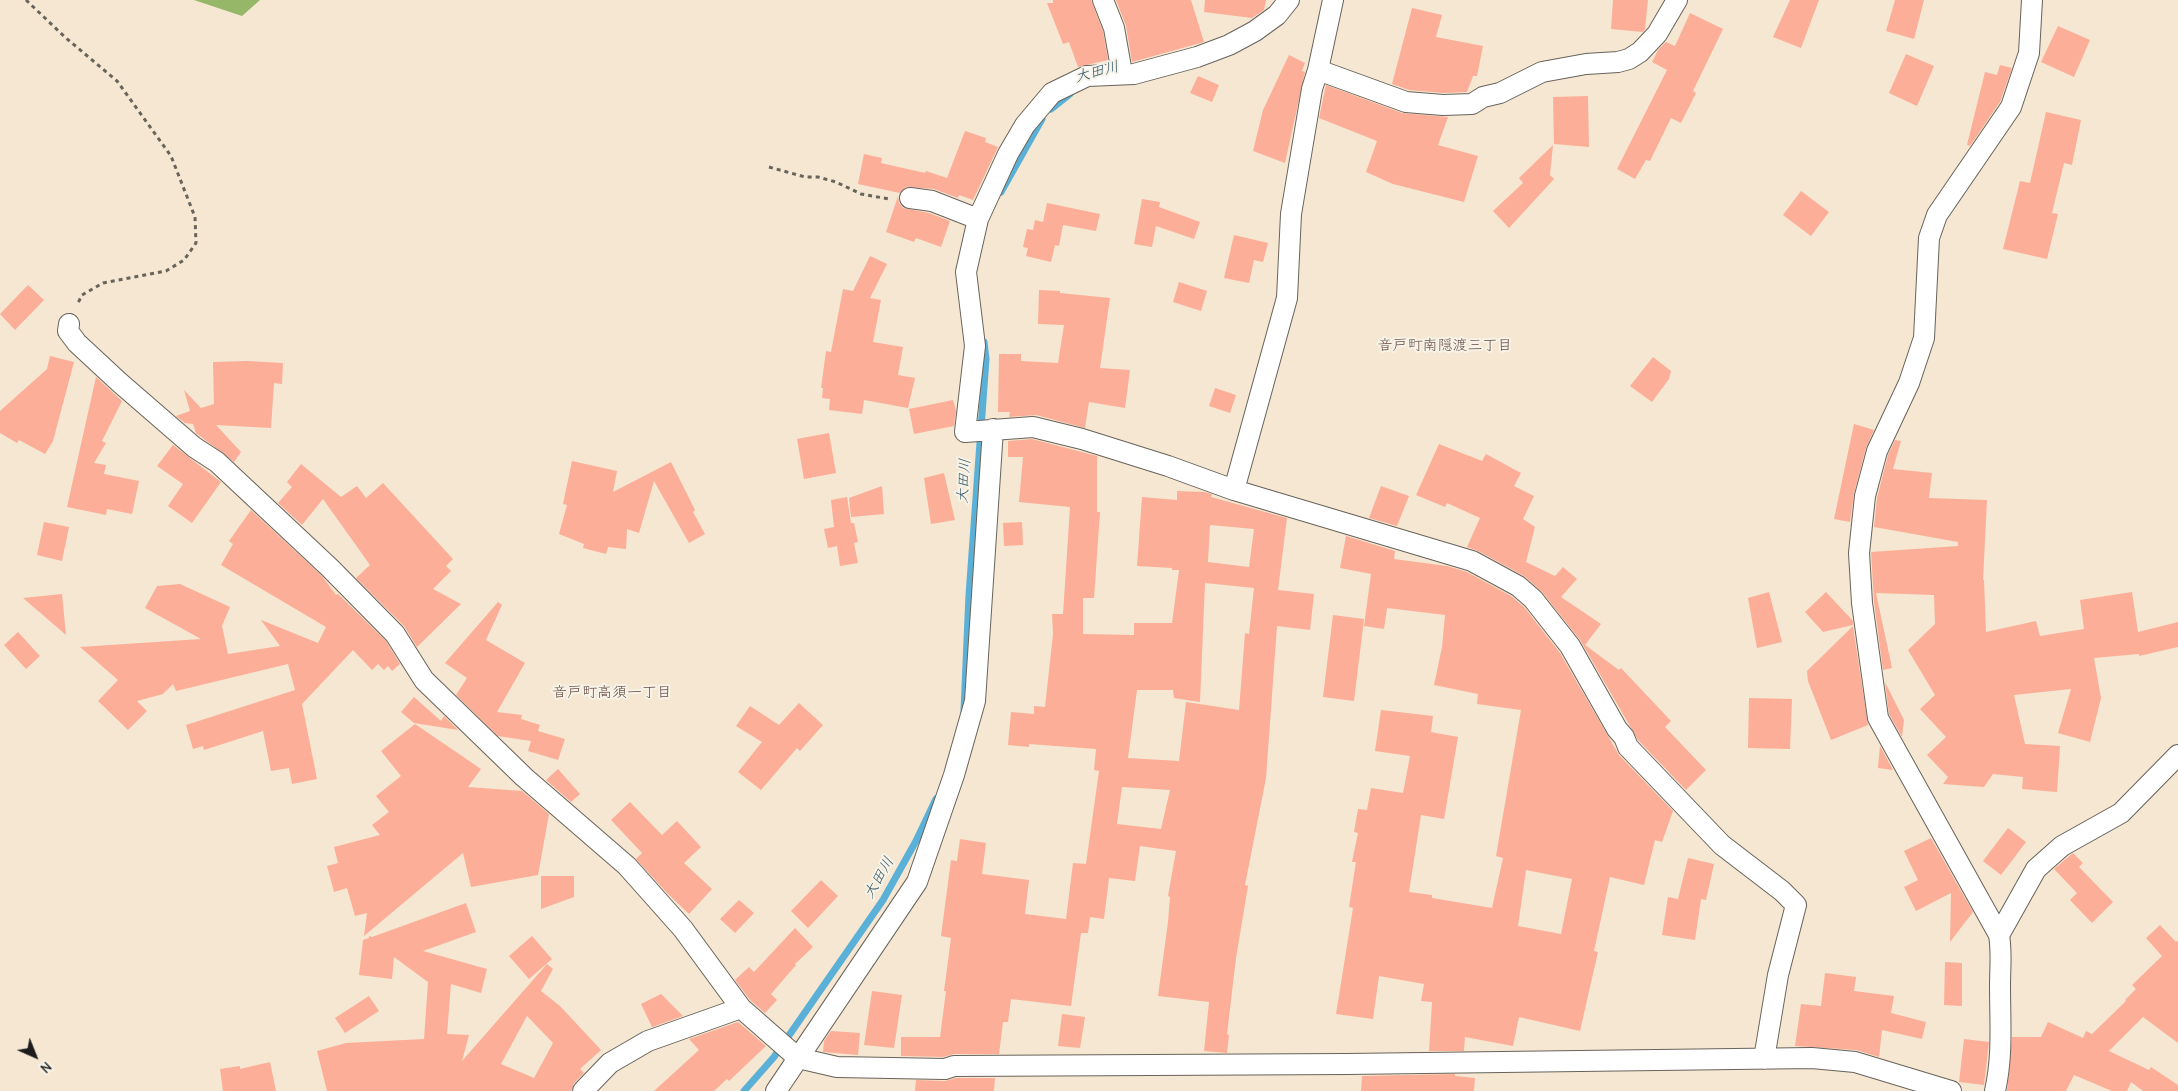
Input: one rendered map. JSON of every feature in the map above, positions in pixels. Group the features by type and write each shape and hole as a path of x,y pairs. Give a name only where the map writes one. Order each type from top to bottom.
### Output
{"street":[{"path":"1103,0 1114,28 1122,74"},
{"path":"1289,0 1278,15 1255,31 1229,45 1197,57 1134,74 1087,76 1052,93 1025,125 1008,154 978,219 966,272 975,346 965,432 1033,428 1082,439 1234,490 1472,561 1518,586 1533,599 1570,646 1617,729 1624,737 1628,747 1722,845 1782,891 1796,905 1778,975 1764,1059"},
{"path":"1234,490 1286,298 1290,214 1312,89 1333,0"},
{"path":"1318,70 1406,102 1443,105 1472,104 1483,97 1500,93 1542,72 1629,59 1640,52 1657,34 1677,0"},
{"path":"1995,1091 2000,1068 2002,1030 2000,986 2002,954 1999,935 1878,718 1862,603 1859,553 1865,496 1877,451 1909,383 1924,338 1929,238 1937,215 2010,107 2029,53 2032,0"},
{"path":"910,198 932,201 978,219"},
{"path":"69,324 68,331 77,343 194,447 217,462 330,568 395,634 424,680 524,777 627,866 682,929 741,1008 798,1058 837,1067 945,1069 954,1066 1337,1064 1812,1058 1855,1062 1951,1091"},
{"path":"776,1091 917,882 954,775 974,701 993,429"},
{"path":"1999,935 2036,869 2062,846 2121,813 2178,755"},
{"path":"583,1091 610,1063 648,1041 741,1008"}],"path":[{"path":"26,0 66,38 117,81 171,156 195,217 196,243 184,260 166,271 103,283 82,295 69,324"},
{"path":"769,166 805,177 818,177 836,182 861,194 893,200 910,198"}],"green space":[{"path":"194,0 260,0 242,16"}],"building":[{"path":"1053,0 1091,0 1103,31 1108,60 1078,67 1069,42 1063,44 1047,3 1053,3"},
{"path":"1116,0 1191,0 1204,42 1132,62 1126,26"},
{"path":"1205,0 1266,0 1264,10 1252,18 1204,12"},
{"path":"1613,0 1648,0 1645,29 1643,32 1611,29"},
{"path":"1790,0 1819,0 1801,48 1773,37"},
{"path":"1895,0 1924,0 1914,39 1886,31"},
{"path":"1412,8 1442,15 1436,37 1483,46 1477,76 1473,76 1467,92 1443,93 1409,90 1392,84"},
{"path":"1690,13 1723,29 1693,91 1696,93 1681,123 1671,118 1650,161 1646,160 1635,179 1617,169 1667,70 1652,62 1658,50 1666,42 1675,46"},
{"path":"2058,26 2090,40 2074,77 2041,62"},
{"path":"1906,54 1934,66 1917,106 1889,93"},
{"path":"1289,55 1305,63 1302,71 1305,72 1285,163 1253,151 1263,110"},
{"path":"2000,65 2012,68 2000,102 1970,146 1967,145 1985,72 1997,75"},
{"path":"1198,76 1219,85 1212,102 1190,93"},
{"path":"1326,85 1402,113 1448,117 1438,145 1478,156 1464,202 1393,184 1366,172 1377,141 1319,118"},
{"path":"1588,96 1589,147 1554,144 1553,97"},
{"path":"2046,112 2081,120 2072,165 2064,163 2052,213 2058,214 2047,259 2003,249 2020,181 2030,183"},
{"path":"965,131 986,138 985,142 998,147 973,200 959,195 958,198 934,189 906,187 900,193 858,184 864,154 882,158 881,163 925,173 926,171 947,178"},
{"path":"1553,145 1550,175 1554,179 1509,228 1493,211 1523,183 1519,178"},
{"path":"1801,191 1829,212 1811,236 1783,215"},
{"path":"898,196 899,203 903,208 929,213 950,221 941,247 916,238 914,242 886,232"},
{"path":"1142,199 1160,202 1159,207 1200,222 1194,239 1156,226 1152,247 1134,244"},
{"path":"1047,203 1100,214 1096,231 1063,225 1059,246 1055,245 1051,262 1026,256 1028,248 1023,247 1027,229 1033,230 1035,220 1043,222"},
{"path":"1234,235 1268,243 1263,262 1254,260 1249,283 1224,278"},
{"path":"870,256 887,264 870,298 881,300 873,342 903,347 898,375 915,378 908,408 864,400 862,414 829,410 830,399 822,398 823,388 821,388 826,351 831,352 843,289 853,291"},
{"path":"1179,282 1207,291 1201,311 1173,302"},
{"path":"28,285 44,300 15,330 0,314"},
{"path":"1039,290 1110,298 1100,368 1130,370 1125,408 1089,402 1085,428 1036,415 1009,417 1010,412 998,412 999,354 1021,354 1021,361 1058,363 1064,325 1038,324"},
{"path":"50,356 74,362 53,441 45,454 19,440 17,443 0,433 0,411 47,369"},
{"path":"1653,357 1671,371 1669,379 1652,402 1630,386"},
{"path":"213,362 283,363 282,384 274,383 271,428 216,425 241,452 234,462 196,433 193,424 185,423 176,416 190,411 184,390 201,408 214,404"},
{"path":"96,377 122,401 102,441 106,443 94,463 106,465 104,474 139,481 132,514 107,509 106,515 67,507"},
{"path":"1215,388 1236,395 1230,413 1209,406"},
{"path":"953,400 956,411 954,426 914,434 909,409"},
{"path":"1854,424 1874,430 1866,448 1854,493 1850,522 1834,519"},
{"path":"829,433 836,473 804,479 797,439"},
{"path":"1032,439 1097,456 1097,512 1100,512 1094,598 1083,598 1083,634 1134,635 1134,623 1172,623 1179,570 1137,566 1142,497 1177,500 1177,491 1204,492 1212,494 1211,497 1287,518 1278,590 1314,594 1310,630 1277,626 1266,778 1245,885 1248,886 1236,958 1227,1034 1229,1035 1227,1053 1204,1051 1209,1002 1158,996 1168,922 1170,897 1168,896 1176,851 1140,846 1135,881 1109,878 1104,919 1090,917 1088,933 1081,933 1071,1006 1011,999 1008,1022 1003,1022 999,1054 954,1054 943,1057 901,1056 901,1037 940,1037 951,938 941,936 951,860 957,861 960,839 986,843 982,874 1029,880 1025,914 1066,919 1073,863 1086,864 1099,771 1094,770 1096,749 1029,744 1029,747 1008,745 1011,712 1034,714 1034,706 1045,707 1053,634 1052,614 1063,614 1070,507 1019,502 1023,457 1008,457 1008,441","holes":["1210,525 1254,529 1249,567 1208,562","1205,583 1254,588 1249,634 1245,633 1239,710 1186,702 1179,761 1128,758 1137,690 1173,690 1174,698 1200,702","1122,787 1170,790 1161,829 1117,824"]},
{"path":"1895,440 1901,441 1893,469 1932,473 1929,498 1987,500 1983,580 1986,632 2036,621 2040,636 2084,629 2080,600 2132,592 2138,632 2178,622 2178,647 2139,656 2139,654 2094,658 2101,698 2090,742 2058,733 2071,689 2014,695 2025,744 2060,746 2057,792 2022,789 2023,777 1993,774 1984,787 1943,784 1948,777 1927,755 1946,737 1920,709 1935,695 1908,650 1935,624 1934,595 1876,593 1892,668 1883,670 1874,602 1871,552 1958,546 1958,542 1874,527 1877,498 1888,455"},
{"path":"1439,444 1482,461 1486,454 1521,473 1514,486 1534,496 1523,519 1535,527 1526,562 1555,576 1563,567 1577,579 1561,597 1601,624 1585,645 1619,670 1621,668 1671,721 1665,727 1706,770 1686,790 1638,740 1580,640 1542,592 1524,576 1467,547 1480,518 1447,503 1445,507 1416,495"},
{"path":"173,445 221,482 192,523 168,506 183,484 157,466"},
{"path":"572,461 617,471 613,492 671,462 705,534 689,543 654,481 639,533 627,529 626,549 608,547 606,554 583,548 584,544 559,534 567,505 563,504"},
{"path":"301,464 341,497 357,486 366,498 383,483 453,559 446,566 451,571 433,589 461,604 417,647 404,626 356,578 370,565 323,499 302,525 278,503 292,487 287,482"},
{"path":"944,473 955,520 931,524 924,478"},
{"path":"882,486 884,514 851,517 849,498"},
{"path":"1381,486 1409,496 1397,526 1369,518"},
{"path":"847,497 851,523 854,523 858,542 854,543 858,563 840,566 837,546 828,548 824,529 834,527 831,500"},
{"path":"251,510 322,576 336,595 338,594 386,641 400,664 392,671 388,666 384,670 378,664 372,670 353,650 302,704 317,779 292,784 289,768 271,771 263,731 204,750 203,746 193,749 186,725 295,690 288,664 176,691 173,684 163,694 137,701 147,711 128,730 98,701 118,680 80,647 201,639 145,608 157,586 180,584 230,607 222,626 228,654 280,646 261,620 318,643 326,627 221,565 233,544 229,541"},
{"path":"44,522 69,527 62,561 37,555"},
{"path":"1022,522 1023,545 1004,546 1003,523"},
{"path":"1346,536 1395,551 1394,559 1447,566 1467,572 1511,596 1524,607 1560,653 1619,755 1673,811 1662,842 1655,840 1644,885 1610,877 1594,951 1598,952 1580,1031 1519,1017 1513,1046 1465,1037 1464,1051 1429,1051 1432,1002 1421,1001 1424,984 1379,976 1373,1019 1336,1014 1353,908 1349,907 1356,862 1352,862 1358,833 1354,832 1358,809 1367,810 1371,788 1403,793 1410,756 1375,751 1381,710 1433,716 1431,732 1458,737 1444,819 1421,815 1409,892 1432,895 1432,898 1492,908 1503,858 1496,856 1521,710 1477,704 1478,694 1434,685 1442,647 1445,615 1387,608 1384,629 1364,626 1371,574 1340,568","holes":["1526,870 1572,879 1561,934 1518,926"]},
{"path":"1769,592 1782,642 1757,648 1748,598"},
{"path":"1826,592 1853,621 1853,625 1823,632 1805,612"},
{"path":"62,594 66,635 23,598"},
{"path":"498,602 502,605 486,640 525,663 497,712 522,715 521,719 540,725 538,731 565,739 558,760 528,751 531,741 498,736 456,695 467,678 445,663"},
{"path":"1333,615 1364,619 1354,701 1323,697"},
{"path":"1853,626 1868,725 1831,740 1808,681 1807,671"},
{"path":"18,632 40,656 26,669 4,645"},
{"path":"1885,682 1904,720 1902,737 1889,714"},
{"path":"414,697 441,721 444,716 458,730 414,723 401,712"},
{"path":"1749,698 1792,699 1790,749 1748,748"},
{"path":"799,703 823,725 800,751 797,748 761,790 738,772 762,742 736,726 750,706 779,725"},
{"path":"415,724 481,769 468,787 522,791 549,814 538,875 471,887 463,853 364,936 367,913 355,916 347,888 334,892 327,866 338,863 334,847 380,835 372,825 389,812 376,796 401,776 381,751"},
{"path":"1880,746 1893,770 1878,768"},
{"path":"558,769 580,794 571,802 546,780"},
{"path":"630,802 662,835 677,821 701,847 684,863 712,889 689,914 636,859 642,853 611,820"},
{"path":"2008,828 2026,842 2001,875 1983,861"},
{"path":"1931,838 1973,912 1950,942 1951,893 1916,911 1904,887 1918,880 1904,851"},
{"path":"2073,853 2083,863 2079,867 2113,902 2092,923 2070,900 2077,893 2054,869"},
{"path":"1688,858 1714,864 1706,900 1701,899 1695,940 1662,935 1668,897 1678,899"},
{"path":"541,876 574,876 574,897 541,909"},
{"path":"821,880 838,896 808,928 791,911"},
{"path":"739,900 754,913 735,933 720,919"},
{"path":"466,903 476,932 423,951 487,969 481,993 451,984 447,1034 469,1035 462,1061 547,964 553,969 541,991 560,1006 601,1050 580,1069 584,1073 574,1083 571,1091 327,1091 317,1051 346,1043 424,1039 428,982 394,957 392,979 359,975 363,940 369,938 369,936 372,937","holes":["527,1016 553,1043 534,1078 501,1064"]},
{"path":"2160,925 2176,942 2178,940 2178,1043 2143,1017 2109,1051 2149,1070 2151,1067 2178,1085 2178,1091 2143,1091 2131,1082 2127,1091 2112,1091 2074,1075 2066,1091 2007,1091 2012,1037 2041,1037 2048,1022 2083,1038 2086,1031 2092,1034 2126,1001 2136,989 2132,985 2162,956 2146,938"},
{"path":"795,928 813,947 795,964 771,994 777,1000 765,1013 750,1000 735,980 749,967 754,972"},
{"path":"532,936 552,959 529,979 509,956"},
{"path":"1945,962 1962,963 1962,1006 1944,1005"},
{"path":"1825,973 1856,977 1854,991 1894,996 1891,1013 1926,1022 1922,1039 1882,1030 1879,1057 1856,1050 1795,1046 1801,1004 1821,1006"},
{"path":"872,991 902,995 894,1048 864,1045"},
{"path":"661,994 683,1016 652,1027 641,1004"},
{"path":"369,996 379,1011 345,1033 335,1018"},
{"path":"1062,1014 1085,1017 1080,1048 1058,1046"},
{"path":"738,1022 766,1046 729,1081 727,1079 714,1091 654,1091 699,1050 689,1039"},
{"path":"831,1031 860,1033 858,1055 823,1052 824,1041"},
{"path":"1964,1039 1989,1042 1984,1085 1959,1082"},
{"path":"270,1062 276,1091 223,1091 220,1069 240,1066 240,1069"},
{"path":"1455,1074 1455,1076 1475,1078 1474,1091 1361,1091 1362,1076"},
{"path":"956,1078 995,1078 994,1091 915,1091 916,1080 945,1081"}],"waterway":[{"name":"大田川","path":"1051,109 1070,94"},
{"name":"大田川","path":"1001,192 1042,119"},
{"name":"大田川","path":"964,710 969,595 986,359 984,342"},
{"name":"大田川","path":"744,1091 774,1057 883,900 916,841 936,799"}],"district":[{"name":"音戸町南隠渡三丁目","path":"1445,346"},
{"name":"音戸町高須一丁目","path":"612,693"}]}
